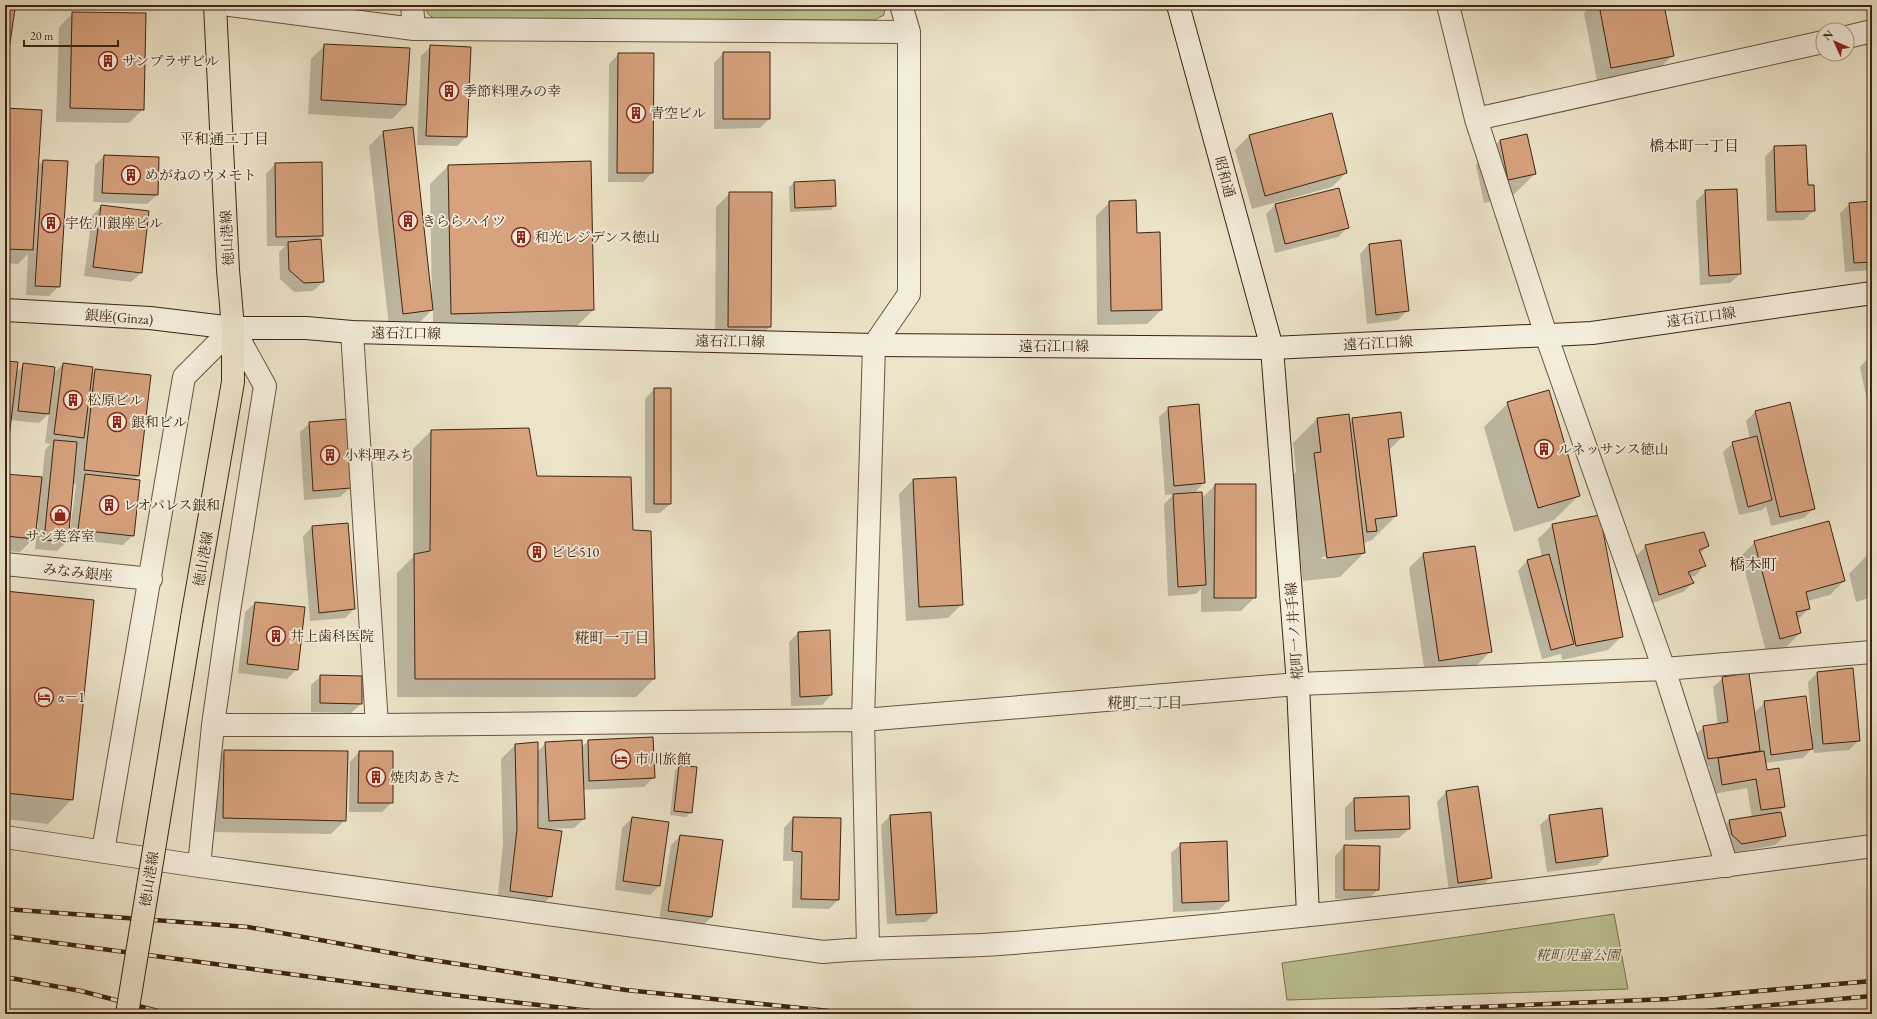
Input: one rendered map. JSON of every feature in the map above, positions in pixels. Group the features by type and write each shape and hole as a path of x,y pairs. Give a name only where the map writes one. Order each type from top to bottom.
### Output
{"main road":[{"name":"徳山港線","path":"127,1014 192,618 233,382 233,328 228,270 215,5"}],"street":[{"path":"230,5 414,29 909,32"},
{"path":"412,5 414,29"},
{"path":"868,948 863,720 874,345 909,294 909,32 901,5"},
{"name":"昭和通","path":"1178,5 1272,348"},
{"path":"1448,5 1476,119 1546,335 1664,669 1727,866"},
{"path":"1855,35 1872,31"},
{"path":"1476,119 1815,44"},
{"name":"遠石江口線","path":"233,328 306,328 352,332 874,345 1272,348 1592,333 1872,293"},
{"name":"銀座(Ginza)","path":"5,310 150,318 233,328"},
{"path":"103,851 151,579 184,377 233,328 266,386 230,605 213,725 199,866"},
{"path":"352,332 376,725"},
{"name":"椛町一ノ井手線","path":"1272,348 1298,684 1308,915"},
{"name":"みなみ銀座","path":"5,564 151,579"},
{"path":"213,725 376,725 863,720 1298,684 1664,669 1872,652"},
{"path":"5,837 199,866 823,952 868,948 1010,943 1308,915 1727,866 1872,846"}],"green space":[{"path":"424,5 885,5 884,15 874,20 435,19 428,14"},
{"name":"糀町児童公園","path":"1614,914 1628,989 1287,1000 1282,963"}],"building":[{"path":"1599,5 1664,5 1674,56 1611,68"},
{"path":"5,8 15,9 5,77"},
{"name":"サンプラザビル","path":"72,12 146,13 144,110 70,108"},
{"path":"324,44 410,48 406,105 321,100"},
{"name":"季節料理みの幸","path":"430,45 471,47 467,137 426,136"},
{"path":"723,52 770,52 770,119 723,119"},
{"name":"青空ビル","path":"618,53 654,53 653,173 617,173"},
{"path":"5,108 42,110 33,250 5,249"},
{"path":"1332,113 1347,173 1265,196 1249,135"},
{"name":"きららハイツ","path":"413,127 433,310 403,314 383,131"},
{"path":"1527,134 1536,174 1508,180 1500,140"},
{"path":"1806,145 1808,185 1814,185 1815,211 1776,212 1774,146"},
{"name":"めがねのウメモト","path":"104,155 159,157 158,195 102,193"},
{"name":"宇佐川銀座ビル","path":"43,160 68,161 60,287 35,286"},
{"name":"和光レジデンス徳山","path":"591,161 594,310 451,314 448,165"},
{"path":"322,162 323,236 276,237 275,163"},
{"path":"835,180 836,206 795,208 794,182"},
{"path":"1339,188 1349,228 1285,244 1275,204"},
{"path":"1737,189 1741,274 1709,276 1705,190"},
{"path":"729,192 772,192 771,327 728,327"},
{"path":"1136,200 1137,233 1160,232 1162,310 1111,311 1109,201"},
{"path":"1872,201 1872,262 1854,263 1849,203"},
{"path":"101,205 149,211 142,273 93,267"},
{"path":"321,239 324,282 304,283 289,270 288,242"},
{"path":"1401,240 1409,311 1376,315 1369,244"},
{"path":"1872,356 1872,373 1868,357"},
{"path":"5,361 18,362 6,463 5,463"},
{"path":"23,363 55,367 49,414 18,411"},
{"name":"松原ビル","path":"63,363 93,367 84,438 54,434"},
{"name":"銀和ビル","path":"95,369 151,375 139,476 84,470"},
{"path":"654,388 671,388 671,504 654,504"},
{"name":"ルネッサンス徳山","path":"1549,390 1580,496 1538,508 1507,402"},
{"path":"1790,402 1815,509 1780,517 1755,411"},
{"path":"1199,404 1205,483 1174,486 1168,407"},
{"path":"1401,412 1404,437 1388,439 1397,516 1375,519 1377,531 1367,532 1352,418"},
{"path":"1349,414 1365,553 1327,558 1314,453 1321,452 1317,418"},
{"name":"小料理みち","path":"347,419 351,488 313,491 309,422"},
{"name":"ピピ510","path":"529,428 537,476 631,477 633,530 651,531 655,679 415,679 414,554 430,551 431,430"},
{"path":"1757,436 1772,500 1748,507 1732,442"},
{"path":"54,440 77,442 68,542 44,540"},
{"path":"5,474 42,477 35,539 5,536"},
{"name":"レオパレス銀和","path":"85,474 140,480 134,536 78,530"},
{"path":"956,477 963,605 919,607 913,479"},
{"path":"1215,484 1256,484 1256,598 1214,598"},
{"path":"1202,492 1206,585 1178,587 1173,494"},
{"path":"1600,515 1623,637 1576,646 1552,524"},
{"path":"1829,521 1845,581 1806,592 1810,609 1796,612 1801,633 1780,639 1754,541"},
{"path":"348,523 355,609 319,613 312,526"},
{"path":"1704,532 1709,546 1699,550 1706,566 1688,572 1694,583 1659,595 1645,545"},
{"path":"1475,546 1492,652 1439,661 1423,553"},
{"path":"1549,554 1574,644 1551,650 1527,560"},
{"name":"α－1","path":"5,591 94,600 73,800 5,793"},
{"name":"井上歯科医院","path":"255,602 305,607 298,670 247,664"},
{"path":"830,630 832,695 800,697 798,632"},
{"path":"1853,668 1860,741 1823,744 1817,672"},
{"path":"1749,673 1760,751 1708,759 1703,726 1728,722 1722,677"},
{"path":"320,675 362,676 362,704 320,703"},
{"path":"1806,696 1813,749 1771,755 1764,701"},
{"name":"市川旅館","path":"653,737 655,778 589,781 588,740"},
{"path":"582,740 585,819 549,821 545,742"},
{"path":"538,742 538,828 562,831 552,897 510,891 517,829 515,744"},
{"path":"224,750 348,751 346,821 223,818"},
{"name":"焼肉あきた","path":"359,751 393,751 393,803 358,803"},
{"path":"1764,751 1767,770 1779,768 1785,807 1761,810 1756,779 1722,785 1718,758"},
{"path":"679,765 697,767 692,813 674,811"},
{"path":"1478,786 1492,878 1458,883 1446,791"},
{"path":"1409,796 1410,829 1355,831 1354,798"},
{"path":"1602,808 1608,856 1556,863 1549,815"},
{"path":"931,812 937,913 896,915 890,815"},
{"path":"1781,812 1786,836 1742,844 1732,835 1729,820"},
{"path":"632,817 669,822 660,886 623,881"},
{"path":"793,817 841,818 839,900 801,899 802,852 792,851"},
{"path":"680,835 723,840 712,917 668,911"},
{"path":"1227,841 1229,901 1182,903 1180,843"},
{"path":"1344,845 1380,846 1379,890 1344,890"}],"railway":[{"path":"5,909 248,927 419,958 626,990 829,1011 895,1014"},
{"path":"5,936 417,991 591,1011 632,1014"},
{"path":"5,977 81,991 169,1014"},
{"path":"1309,1014 1668,999 1872,981"},
{"path":"1672,1014 1872,996"}],"place":[{"name":"サンプラザビル","path":"108,61"},
{"name":"季節料理みの幸","path":"449,91"},
{"name":"青空ビル","path":"636,113"},
{"name":"めがねのウメモト","path":"131,175"},
{"name":"きららハイツ","path":"408,221"},
{"name":"宇佐川銀座ビル","path":"51,223"},
{"name":"和光レジデンス徳山","path":"521,237"},
{"name":"松原ビル","path":"73,400"},
{"name":"銀和ビル","path":"117,422"},
{"name":"ルネッサンス徳山","path":"1544,449"},
{"name":"小料理みち","path":"330,455"},
{"name":"レオパレス銀和","path":"109,505"},
{"name":"サン美容室","path":"60,515"},
{"name":"ピピ510","path":"537,552"},
{"name":"井上歯科医院","path":"276,636"},
{"name":"α－1","path":"44,697"},
{"name":"市川旅館","path":"621,759"},
{"name":"焼肉あきた","path":"376,777"}],"district":[{"name":"平和通二丁目","path":"224,138"},
{"name":"橋本町一丁目","path":"1694,145"},
{"name":"橋本町","path":"1753,564"},
{"name":"糀町一丁目","path":"612,637"},
{"name":"糀町二丁目","path":"1145,702"}]}
